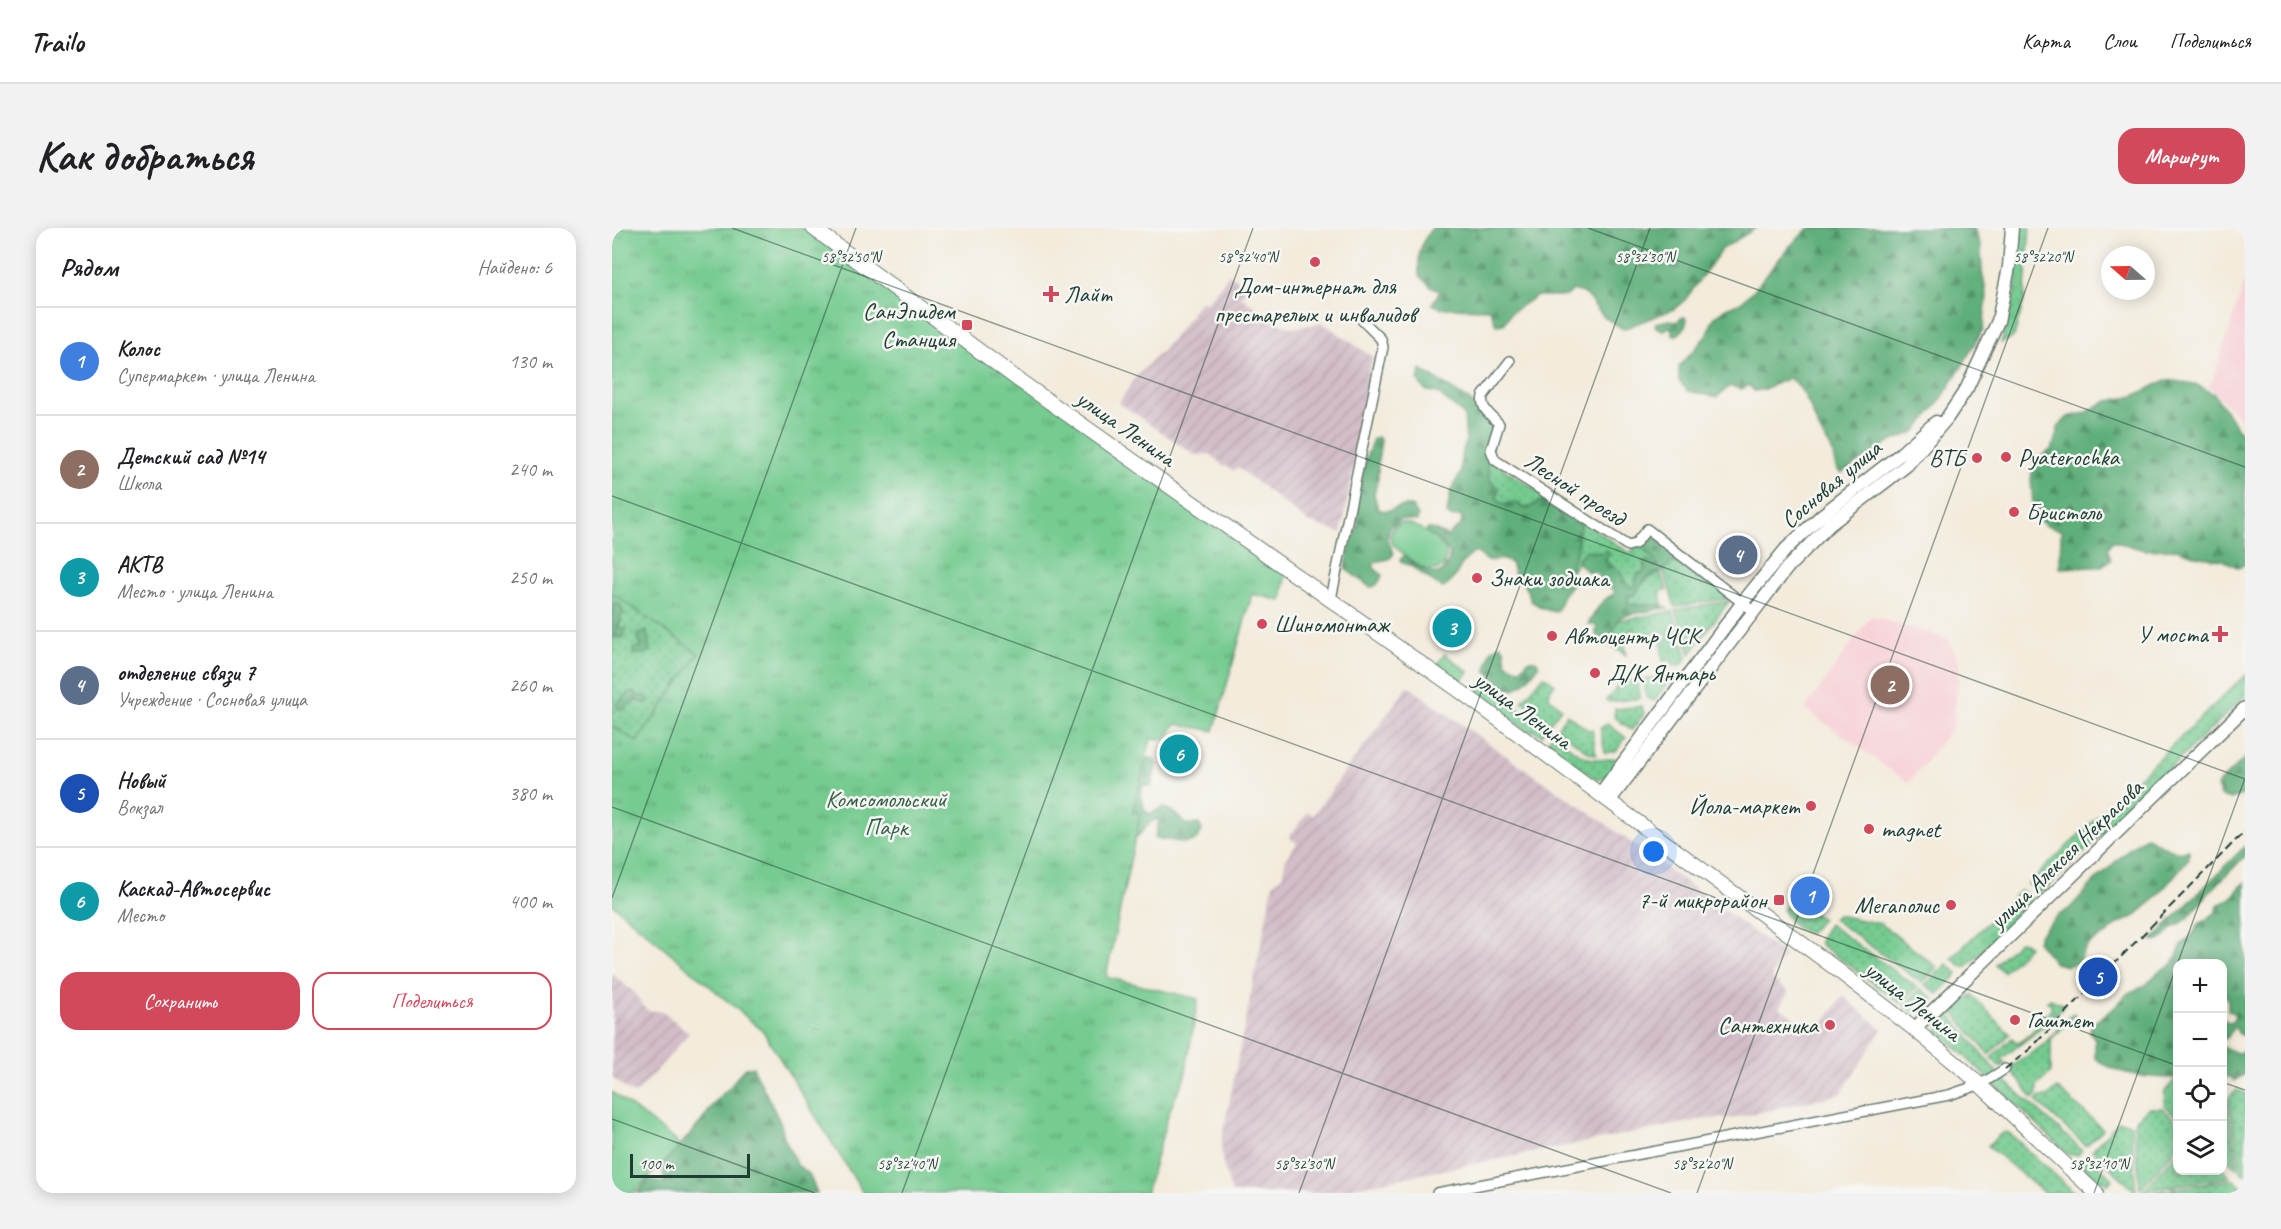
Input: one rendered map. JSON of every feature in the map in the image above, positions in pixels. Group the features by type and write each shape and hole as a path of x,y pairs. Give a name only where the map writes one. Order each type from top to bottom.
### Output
{"main road":[{"name":"улица Ленина","path":"813,228 1020,381 1331,599 1605,797 1914,1029 1981,1084 2096,1193"}],"street":[{"name":"Сосновая улица","path":"1605,797 1781,574 1811,541 1907,465 1934,435 1967,388 1993,335 2009,267 2012,228"},
{"path":"1331,599 1383,347 1381,339 1362,320"},
{"name":"Лесной проезд","path":"1510,360 1481,402 1482,407 1499,424 1491,450 1496,460 1628,546 1635,544 1647,529 1753,611"},
{"name":"Сосновая улица","path":"1605,797 1767,571 1802,532 1914,443 1967,388"},
{"name":"улица Алексея Некрасова","path":"1914,1029 2245,708"},
{"path":"1437,1193 1936,1098 1981,1084 2005,1069"}],"shaded area":[{"path":"1229,274 1248,287 1241,297 1275,321 1293,328 1318,324 1320,321 1374,358 1366,377 1370,383 1341,533 1308,522 1237,467 1234,471 1226,465 1225,467 1210,454 1195,455 1119,403 1133,381 1157,354 1159,355 1200,302 1207,302"},
{"path":"2245,281 2245,423 2209,386"},
{"path":"1871,616 1948,639 1960,662 1953,727 1909,783 1805,709"},
{"path":"1408,686 1595,816 1785,955 1771,975 1772,979 1789,992 1779,1007 1816,1033 1843,996 1882,1029 1841,1094 1735,1118 1705,1119 1325,1193 1232,1193 1223,1164 1221,1143 1273,884 1282,876 1286,858 1297,843 1289,837 1308,812 1313,815"},
{"path":"612,974 635,993 649,1011 662,1011 689,1033 636,1094 630,1092 612,1077"}],"green space":[{"name":"Комсомольский Парк","path":"612,228 813,228 1287,568 1282,601 1252,594 1214,731 1176,724 1166,739 1151,739 1132,812 1140,814 1106,977 1198,999 1185,1076 1169,1112 1146,1193 863,1193 763,1031 612,904 612,726 637,742 699,654 612,593"},
{"path":"1432,228 1756,228 1722,249 1685,300 1674,309 1623,329 1604,317 1584,293 1572,290 1566,296 1536,296 1511,313 1504,324 1496,325 1490,309 1441,308 1432,304 1440,291 1429,285 1419,275 1419,256 1424,240"},
{"path":"1809,228 1974,228 1981,248 1982,272 1987,296 1983,329 1961,368 1940,401 1915,432 1885,444 1877,455 1865,458 1841,473 1835,466 1831,448 1821,434 1804,394 1789,378 1762,390 1754,391 1749,385 1742,389 1730,386 1717,397 1688,391 1679,381 1679,367 1706,336 1714,318 1728,307 1740,303 1753,291 1790,246"},
{"path":"2021,228 2030,228 2024,300 2014,336 2001,343 2015,293"},
{"path":"1685,317 1687,321 1683,330 1677,335 1672,335 1672,329 1668,327 1664,331 1655,326 1656,323 1670,320 1678,322 1680,318"},
{"path":"1421,370 1468,399 1494,425 1491,460 1487,468 1491,482 1499,488 1497,498 1500,503 1505,505 1515,502 1528,509 1541,501 1555,505 1580,523 1581,527 1577,536 1578,547 1571,565 1572,584 1554,612 1531,601 1525,586 1514,573 1511,563 1501,559 1488,561 1476,552 1469,556 1452,581 1442,588 1401,562 1404,556 1426,571 1442,572 1448,563 1450,553 1440,541 1426,532 1427,529 1447,536 1460,526 1462,521 1461,516 1451,517 1447,514 1451,490 1461,472 1461,456 1466,441 1464,415 1437,393 1423,388 1418,380"},
{"path":"2166,380 2195,384 2214,394 2245,439 2245,564 2239,568 2223,560 2200,557 2176,549 2145,550 2112,541 2108,549 2111,560 2100,567 2060,568 2061,530 2042,523 2038,518 2040,511 2033,504 2031,480 2037,459 2052,449 2059,426 2068,417 2086,413 2104,402 2134,396"},
{"path":"1378,437 1381,441 1378,480 1374,494 1378,509 1387,511 1408,506 1413,507 1418,516 1417,521 1401,519 1389,529 1387,539 1394,553 1388,559 1374,563 1374,568 1382,575 1378,584 1370,587 1345,569 1351,541 1358,526 1357,500 1366,458 1373,439"},
{"path":"1491,460 1630,553 1648,532 1650,537 1643,541 1658,566 1648,561 1644,571 1637,575 1635,586 1632,588 1626,584 1620,571 1607,564 1606,557 1602,553 1582,554 1573,570 1572,562 1580,523 1561,509 1544,501 1527,508 1519,504 1500,503 1488,471 1488,463"},
{"path":"1401,522 1427,532 1438,542 1447,552 1444,566 1434,570 1424,569 1395,546 1390,537 1391,532"},
{"path":"1652,534 1730,598 1675,607"},
{"path":"1650,537 1656,539 1680,561 1678,564 1671,563 1664,570 1647,577 1635,595 1628,596 1628,603 1631,605 1661,605 1662,608 1624,616 1617,622 1610,637 1598,637 1597,626 1588,624 1602,603 1615,591 1600,581 1596,571 1589,573 1578,563 1577,559 1587,550 1609,552 1605,561 1620,571 1626,584 1632,588 1635,586 1637,575 1644,571 1645,561 1658,566 1641,545"},
{"path":"1661,573 1667,591 1665,589 1660,593 1663,606 1668,608 1660,609 1661,605 1631,605 1628,603 1628,596 1646,580"},
{"path":"612,593 699,654 637,742 612,726"},
{"path":"1729,601 1690,654 1676,610"},
{"path":"614,603 620,604 624,614 620,616 622,620 619,625 620,628 626,629 623,638 616,635 612,639 612,606"},
{"path":"1673,611 1687,657 1681,665 1673,666 1671,660 1663,661 1661,640 1667,639 1666,632 1636,636 1635,629 1631,629 1631,637 1624,638 1626,655 1603,640 1616,621"},
{"path":"647,631 650,651 645,654 633,654 633,649 641,647 638,635"},
{"path":"1500,645 1504,648 1506,663 1515,668 1521,669 1531,660 1537,661 1539,666 1523,684 1514,690 1504,688 1486,670 1491,651"},
{"path":"1445,654 1469,672 1462,680 1437,664"},
{"path":"1673,675 1654,701 1646,697 1644,679"},
{"path":"2245,675 2245,696 2045,890 2038,892 2028,884"},
{"path":"1544,676 1555,684 1550,690 1549,697 1561,708 1550,723 1522,701"},
{"path":"1624,676 1638,683 1640,698 1609,702 1606,700 1615,688 1618,688 1617,685 1620,685"},
{"path":"1484,682 1546,729 1541,735 1535,731 1527,731 1476,693"},
{"path":"630,692 647,697 649,701 647,703 634,701 622,710 617,708 616,704"},
{"path":"1642,706 1644,714 1632,730 1614,717 1615,709"},
{"path":"1567,714 1588,730 1592,729 1596,755 1588,752 1557,728"},
{"path":"1608,724 1626,738 1616,751 1605,753 1600,728"},
{"path":"1553,734 1587,758 1604,760 1614,758 1619,761 1606,777 1597,780 1557,751 1548,740"},
{"path":"1145,758 1153,758 1157,764 1151,786 1143,785 1141,796 1144,808 1149,814 1163,807 1174,812 1185,824 1199,824 1202,830 1196,840 1186,843 1155,838 1159,819 1152,821 1129,846 1090,834 1138,764"},
{"path":"2245,758 2245,794 2231,799 2220,796 2217,786"},
{"path":"2146,837 2171,850 2189,850 2189,858 2156,898 2132,918 2119,923 2107,934 2087,946 2078,962 2067,966 2055,963 2037,941 2039,935 2057,916 2069,909 2132,846"},
{"path":"2245,846 2245,856 2187,919 2159,941 2152,940"},
{"path":"2245,882 2245,1037 2233,1028 2227,1038 2227,1021 2230,1023 2234,1020 2236,1014 2228,1010 2227,959 2175,959 2182,945 2199,924 2215,913 2219,904 2229,900"},
{"path":"2021,890 2033,899 2033,903 1967,966 1962,967 1952,958"},
{"path":"1792,898 1822,919 1810,933 1798,928 1785,914 1783,910"},
{"path":"1837,915 1881,924 1937,967 1922,983 1833,919"},
{"path":"1829,924 1917,987 1901,1004 1820,944 1820,938"},
{"path":"2019,941 2029,947 2003,972 1995,964"},
{"path":"1947,964 1958,974 1938,994 1925,985"},
{"path":"2173,964 2173,1078 2123,1072 2103,1064 2095,1058 2095,1039 2090,1032 2091,1025 2115,1007 2128,993 2146,985 2159,971"},
{"path":"1921,989 1934,999 1925,1008 1912,1012 1904,1006"},
{"path":"1972,995 2010,1034 1989,1055 1950,1008"},
{"path":"2050,999 2065,1005 2043,1027 2001,1059 2006,1064 2000,1067 1991,1058 2012,1038 2016,1042 2021,1042 2042,1022 2047,1012 2051,1012 2051,1003 2047,1002"},
{"path":"1947,1011 2000,1076 2082,1150 2078,1155 2069,1155 1938,1031 1937,1021"},
{"path":"2073,1013 2076,1015 2051,1039 2051,1072 2037,1086 2037,1094 2033,1099 2010,1068 2043,1045"},
{"path":"2245,1046 2245,1074 2234,1081 2231,1077 2227,1077 2227,1049 2237,1053 2242,1052"},
{"path":"753,1067 781,1124 784,1137 797,1165 809,1174 817,1193 637,1193 649,1179 665,1182 663,1173 665,1163 671,1155 740,1073 746,1068"},
{"path":"2173,1082 2173,1113 2164,1105 2165,1091"},
{"path":"2057,1088 2103,1129 2086,1146 2036,1101 2040,1097 2048,1097"},
{"path":"2237,1090 2245,1093 2245,1175 2240,1171 2229,1097"},
{"path":"612,1092 676,1141 678,1148 633,1193 617,1193 612,1188"},
{"path":"2227,1100 2237,1168 2227,1159"},
{"path":"2148,1108 2162,1108 2173,1118 2173,1152 2140,1189 2134,1122"},
{"path":"2119,1121 2131,1124 2136,1192 2092,1150"},
{"path":"2005,1132 2009,1133 2075,1193 2044,1193 1988,1146"},
{"path":"2087,1155 2113,1179 2108,1184 2088,1172 2082,1161"},
{"path":"2173,1157 2173,1175 2227,1174 2230,1177 2143,1191"},
{"path":"2233,1179 2242,1187 2237,1193 2150,1193"}],"railway":[{"path":"2005,1069 2030,1049 2245,831"}],"place":[{"name":"Дом-интернат для престарелых и инвалидов","path":"1315,262"},
{"name":"Лайт","path":"1051,294"},
{"name":"СанЭпидем Станция","path":"967,325"},
{"name":"Pyaterochka","path":"2006,457"},
{"name":"ВТБ","path":"1977,458"},
{"name":"Бристоль","path":"2014,512"},
{"name":"отделение связи 7","path":"1738,555"},
{"name":"Знаки зодиака","path":"1477,578"},
{"name":"Шиномонтаж","path":"1262,624"},
{"name":"АКТВ","path":"1452,628"},
{"name":"У моста","path":"2220,634"},
{"name":"Автоцентр ЧСК","path":"1552,636"},
{"name":"Д/К Янтарь","path":"1595,673"},
{"name":"Детский сад №14","path":"1890,685"},
{"name":"Каскад-Автосервис","path":"1179,754"},
{"name":"Йола-маркет","path":"1811,806"},
{"name":"magnet","path":"1869,829"},
{"name":"Колос","path":"1810,896"},
{"name":"7-й микрорайон","path":"1779,900"},
{"name":"Мегаполис","path":"1951,905"},
{"name":"Новый","path":"2098,977"},
{"name":"Гаштет","path":"2015,1020"},
{"name":"Сантехника","path":"1830,1025"}]}
